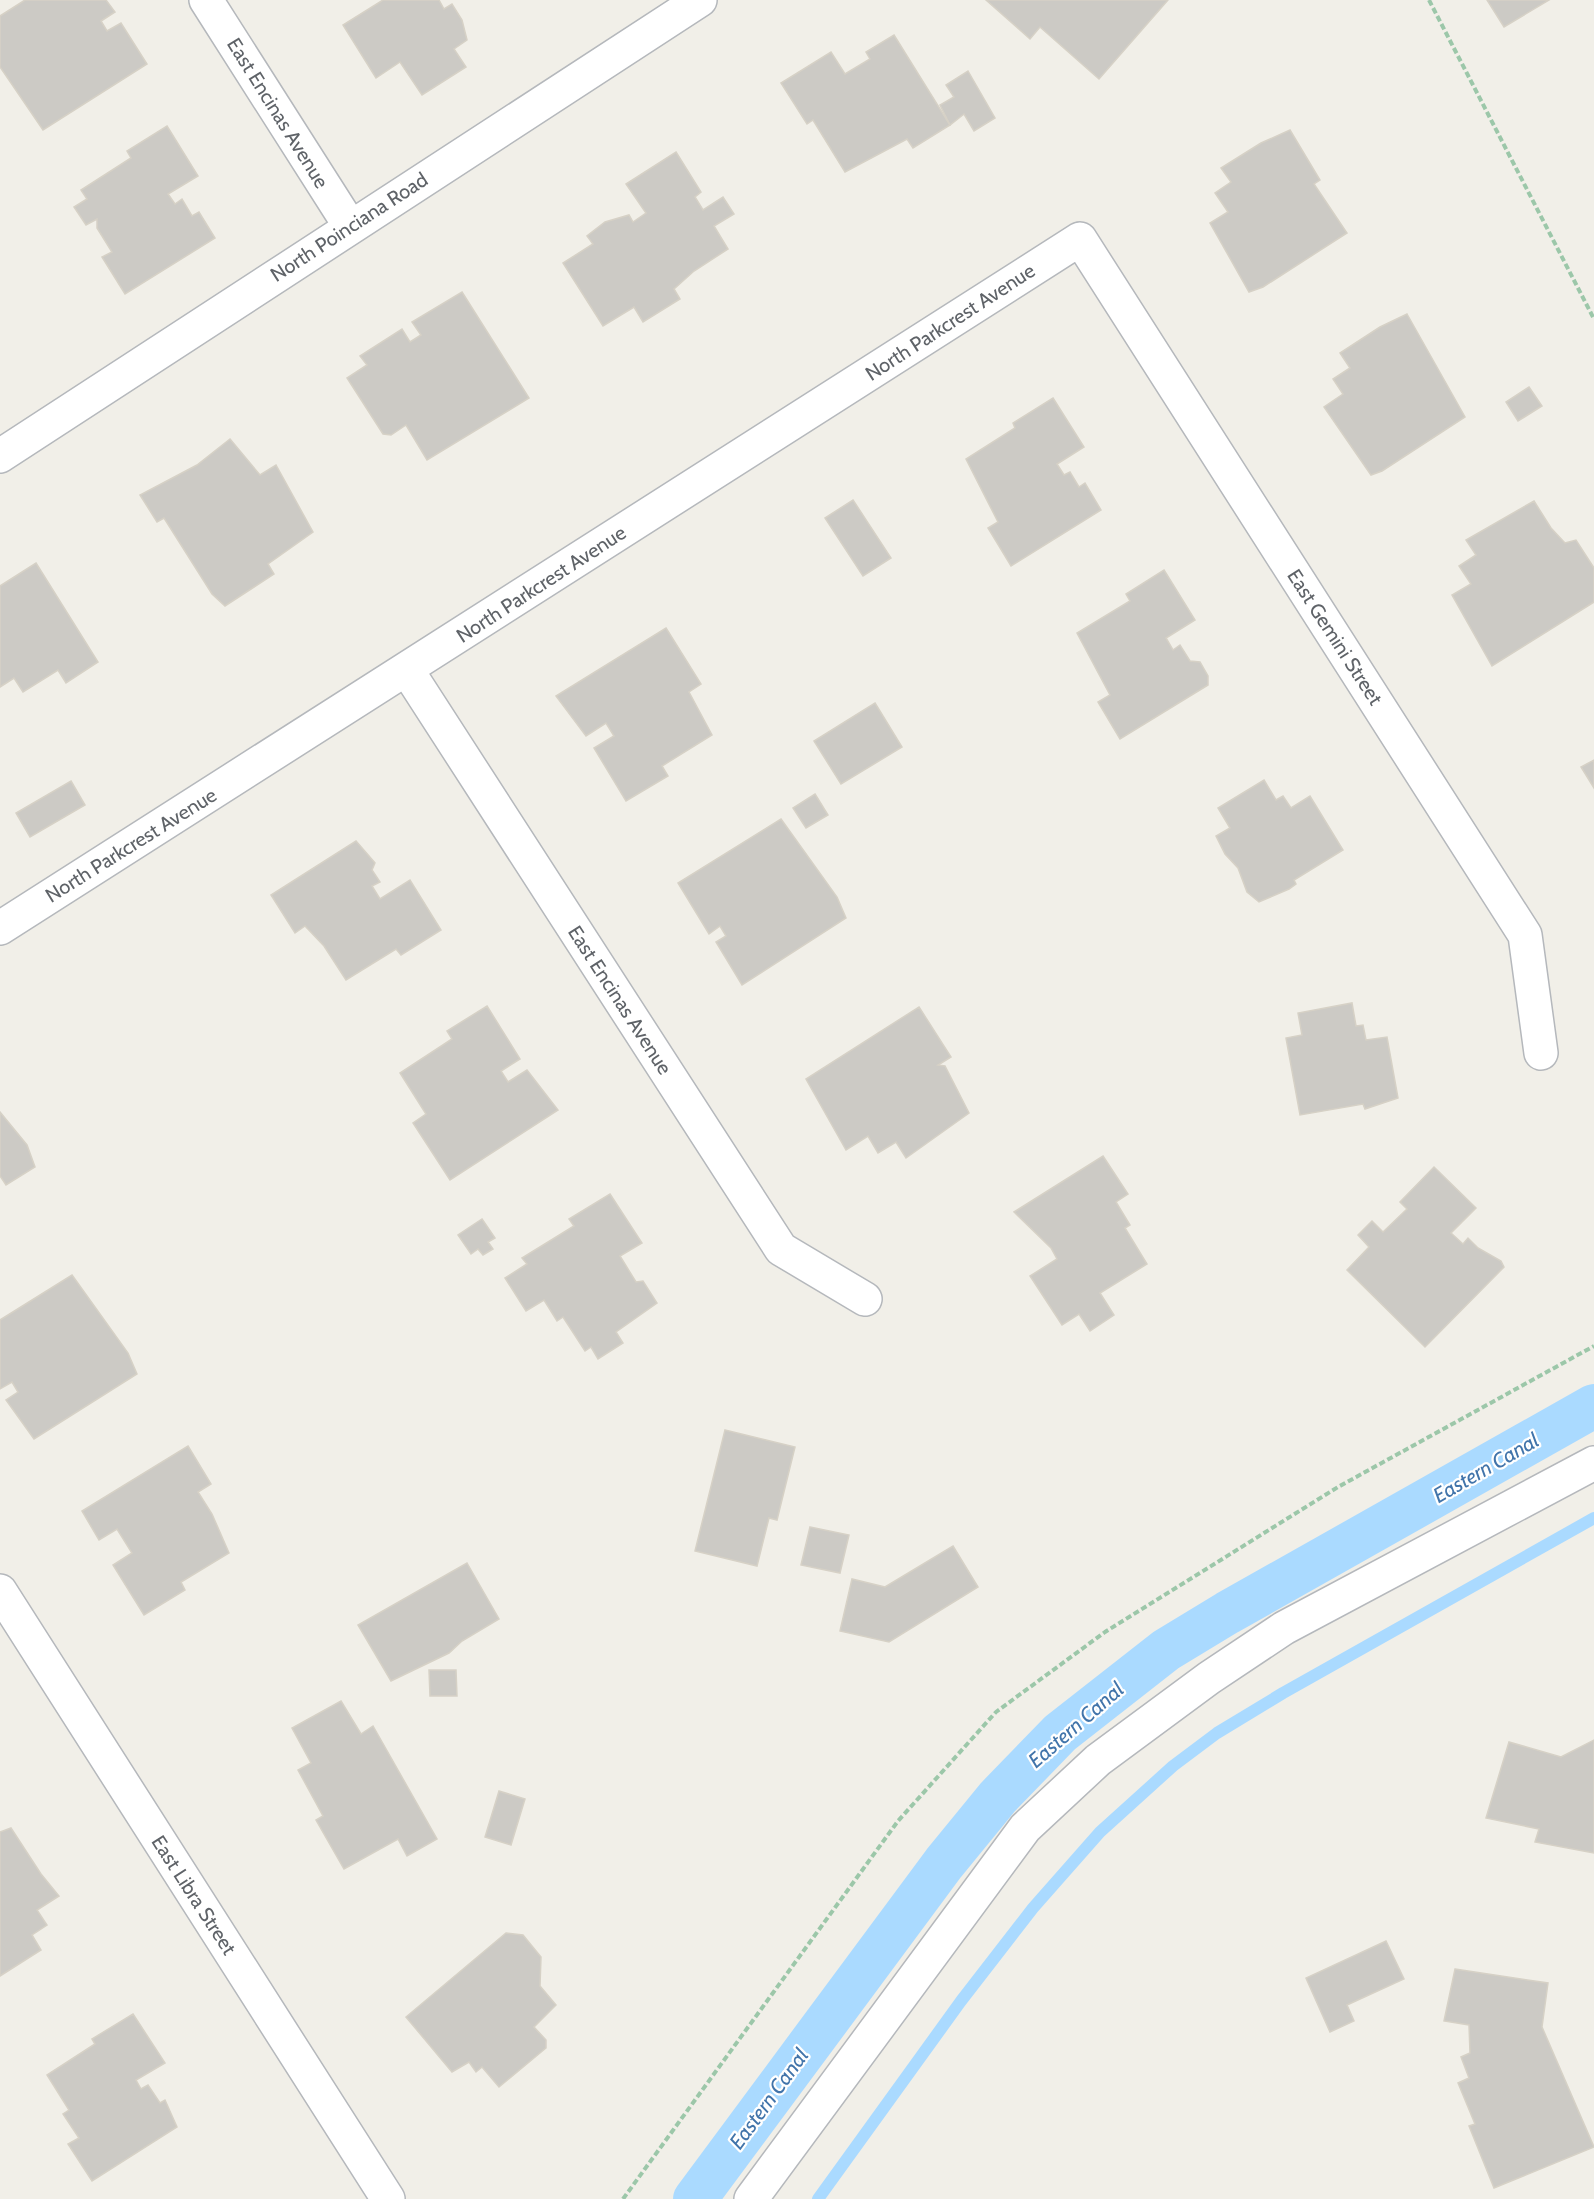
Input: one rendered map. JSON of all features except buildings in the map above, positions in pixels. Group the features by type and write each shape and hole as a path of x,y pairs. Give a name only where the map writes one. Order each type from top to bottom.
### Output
{"street":[{"name":"East Encinas Avenue","path":"206,0 350,226"},
{"name":"North Poinciana Road","path":"0,456 700,0"},
{"name":"North Parkcrest Avenue","path":"0,928 1080,239"},
{"name":"East Gemini Street","path":"1080,239 1525,935 1541,1053"},
{"name":"East Encinas Avenue","path":"407,670 782,1250 865,1299"},
{"path":"751,2199 1025,1828 1098,1760 1209,1678 1284,1628 1594,1463"},
{"name":"East Libra Street","path":"0,1591 388,2199"}],"path":[{"path":"1429,0 1594,319"},
{"path":"623,2199 898,1821 996,1712 1105,1632 1338,1487 1594,1346"}],"waterway":[{"name":"Eastern Canal","path":"695,2199 944,1863 998,1797 1060,1733 1166,1650 1227,1613 1594,1406"},
{"path":"818,2199 961,2001 1033,1908 1100,1832 1173,1766 1217,1733 1283,1693 1594,1518"}]}
